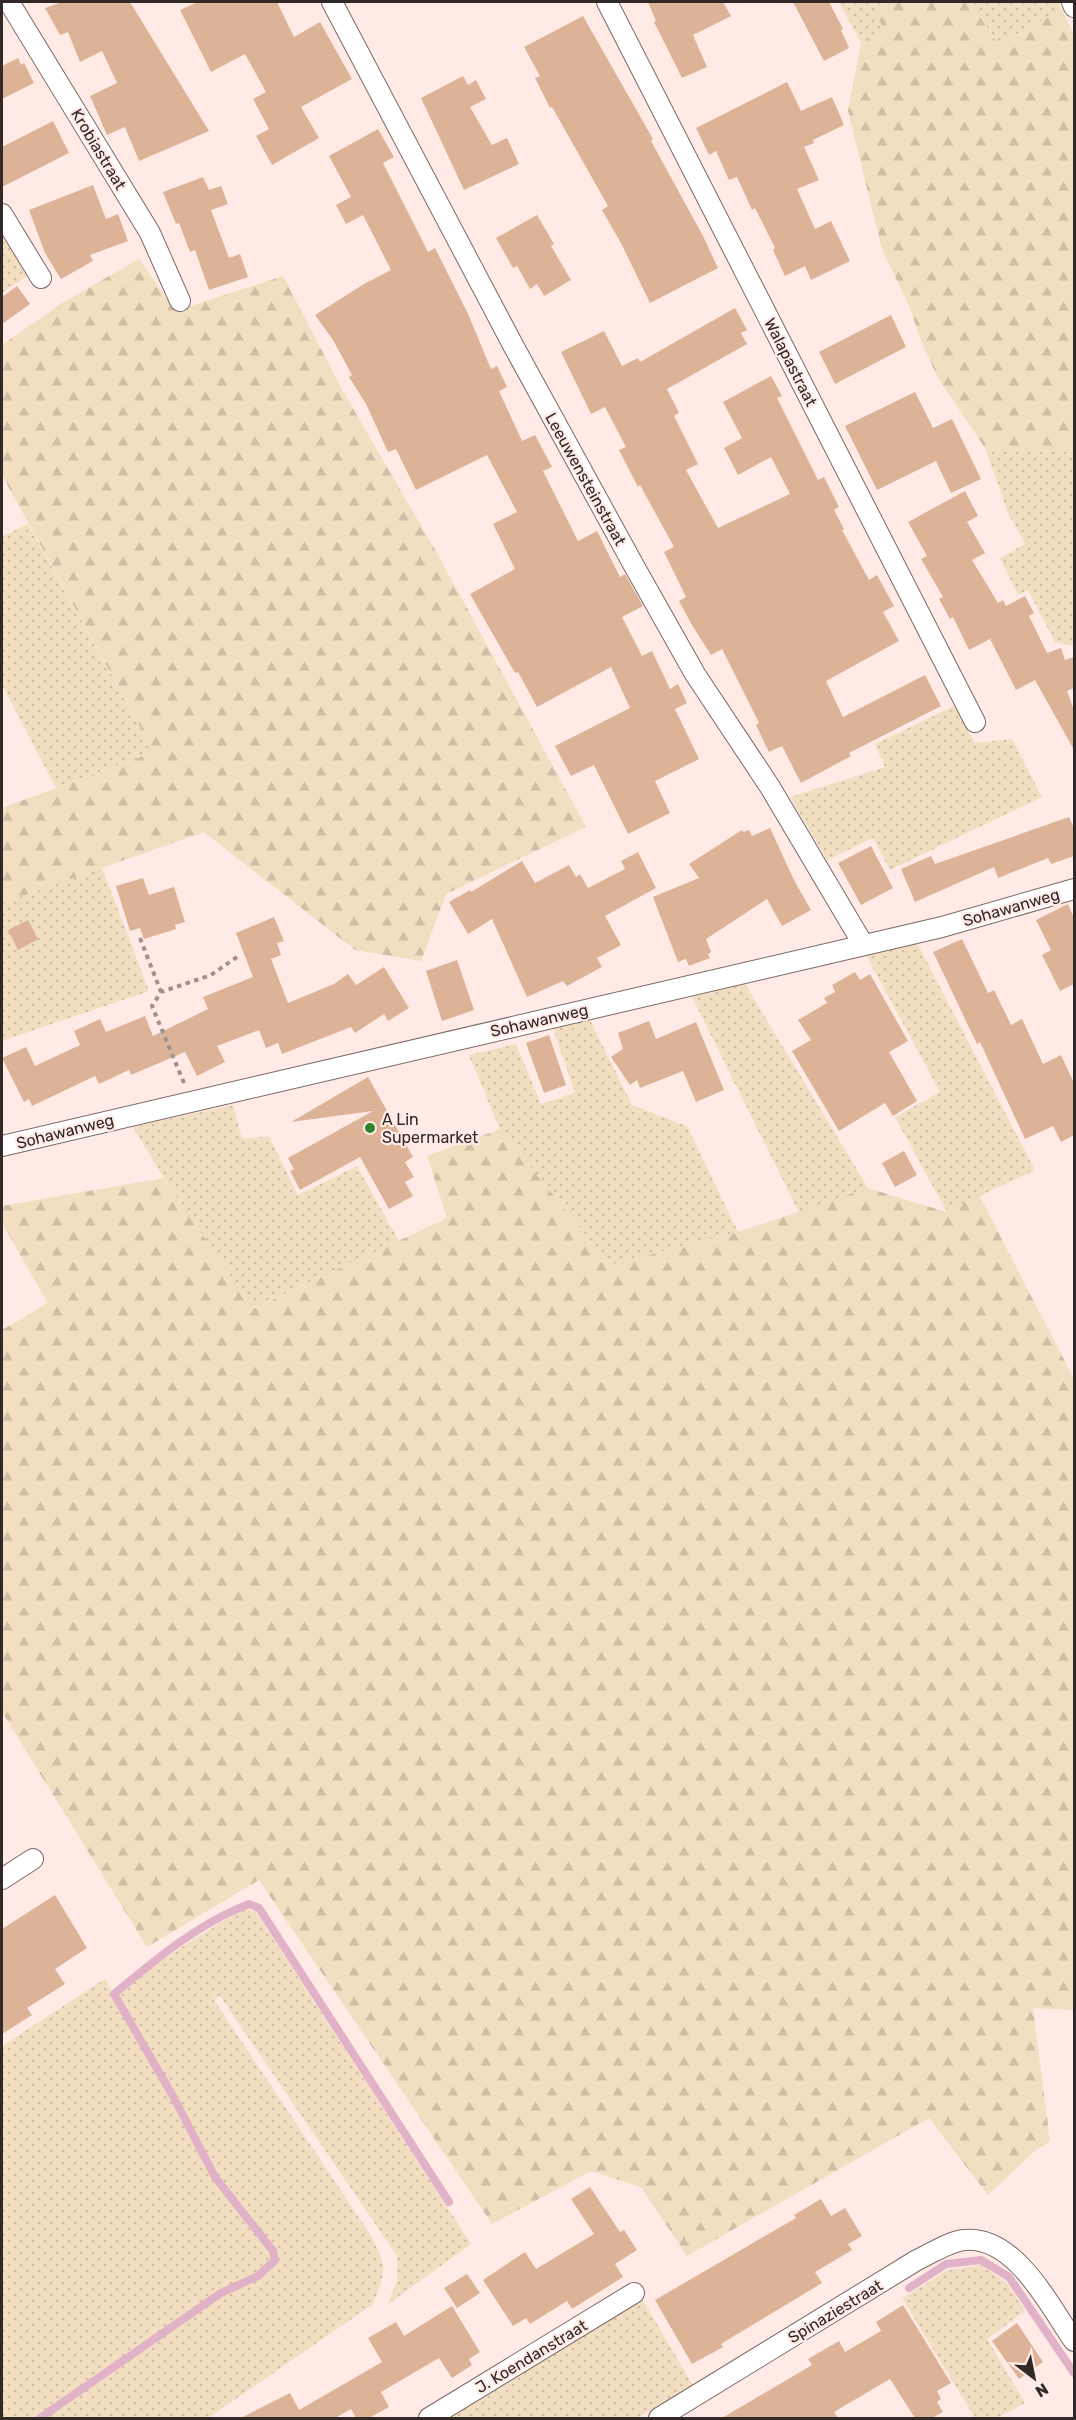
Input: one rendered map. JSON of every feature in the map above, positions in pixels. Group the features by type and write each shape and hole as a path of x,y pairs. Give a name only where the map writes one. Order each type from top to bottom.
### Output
{"street":[{"name":"Krobiastraat","path":"9,2 150,233 180,301"},
{"name":"Leeuwensteinstraat","path":"332,2 514,347 644,584 695,674 770,788 863,944"},
{"name":"Walapastraat","path":"607,2 975,722"},
{"path":"1072,2 1074,7"},
{"path":"2,214 41,278"},
{"name":"Sohawanweg","path":"2,1146 942,927 1074,889"},
{"path":"2,1880 33,1859"},
{"name":"Spinaziestraat","path":"659,2418 917,2260 964,2240 995,2245 1017,2262 1074,2341"},
{"name":"J. Koendanstraat","path":"429,2418 634,2293"}],"path":[{"path":"140,938 161,992"},
{"path":"191,1101 152,1006 161,992 211,975 237,957"}],"green space":[{"path":"839,2 887,2 878,16 885,31 861,43"},
{"path":"887,2 970,2 998,44 1062,10 1074,35 1074,452 985,448 938,378 909,306 882,249 848,111 861,43 885,31 877,16"},
{"path":"970,2 1058,2 1062,10 998,44"},
{"path":"2,228 30,274 2,293"},
{"path":"139,259 175,311 283,276 344,393 438,555 586,827 446,894 421,961 355,950 204,832 2,903 2,808 154,752 2,475 2,345 62,303"},
{"path":"985,448 1074,452 1074,646 1055,642 1028,590 1018,595 1000,558 1025,544 1008,513"},
{"path":"28,524 154,752 56,788 2,685 2,537"},
{"path":"954,706 975,743 1012,739 1042,797 890,870 873,838 827,860 790,797 885,767 875,744"},
{"path":"102,868 149,991 2,1041 2,901"},
{"path":"917,943 1035,1170 947,1212 895,1117 940,1092 866,955"},
{"path":"745,984 868,1188 799,1212 692,997"},
{"path":"590,1020 632,1105 687,1126 738,1232 610,1265 500,1129 469,1055 516,1044 541,1104 575,1093 553,1028"},
{"path":"233,1105 242,1139 269,1136 298,1195 357,1166 399,1241 252,1309 164,1178 133,1127"},
{"path":"500,1129 610,1265 738,1232 868,1188 946,1212 979,1195 1074,1379 1074,2010 1033,2008 1050,2141 1034,2152 988,2195 929,2118 687,2256 641,2187 591,2171 492,2224 259,1880 147,1947 2,1712 2,1330 48,1303 2,1223 2,1206 164,1178 253,1309 447,1218 427,1156"},
{"path":"247,1909 256,1912 471,2244 387,2305 397,2281 397,2256 220,1996 214,2000 378,2249 383,2274 372,2305 208,2418 2,2418 2,2046 105,1979 114,1994 180,1948 236,1913"},
{"path":"982,2265 1008,2284 1025,2311 987,2339 1025,2403 997,2418 975,2418 902,2298 948,2270"},
{"path":"641,2297 693,2385 637,2418 449,2418 447,2415"}],"building":[{"path":"62,2 130,2 209,131 139,161 125,127 107,135 90,96 117,83 102,51 80,62 68,32 60,35 45,8"},
{"path":"198,2 277,2 294,37 320,22 352,79 301,107 319,138 272,165 256,136 269,129 253,99 266,92 245,54 211,72 180,10"},
{"path":"648,2 723,2 731,16 693,35 707,67 682,78 654,22 656,21"},
{"path":"793,2 829,2 843,29 841,30 849,48 824,61"},
{"path":"583,16 653,139 651,141 718,268 650,303 602,210 608,206 552,107 550,108 535,78 540,76 524,47"},
{"path":"18,58 21,65 24,63 34,83 2,99 2,66"},
{"path":"463,76 468,85 476,80 486,99 470,107 492,145 507,138 519,164 464,190 421,98"},
{"path":"787,82 801,111 832,97 844,125 804,147 819,180 797,189 815,229 831,221 850,261 811,280 805,266 785,276 773,250 775,248 755,208 752,210 737,177 729,180 716,151 709,155 696,128"},
{"path":"53,121 69,153 2,187 2,147"},
{"path":"378,129 394,157 383,163 428,252 435,248 468,314 491,369 497,366 507,387 499,391 522,441 535,435 552,467 543,471 578,541 597,531 620,577 625,574 643,606 622,617 642,656 652,651 670,689 678,684 687,703 675,709 699,759 655,781 670,813 628,834 594,765 571,776 555,746 630,708 611,667 537,707 470,594 515,569 493,524 517,512 487,455 416,490 396,449 388,452 366,404 349,377 352,375 333,340 315,315 391,270 363,215 346,224 336,205 351,197 329,156"},
{"path":"203,177 209,190 221,186 228,204 211,210 229,258 240,254 248,277 209,290 195,250 190,252 179,223 176,224 163,192"},
{"path":"93,185 106,219 118,214 128,241 90,255 93,261 61,279 45,253 29,210"},
{"path":"537,215 554,244 551,246 571,280 544,296 537,284 530,289 517,266 513,268 496,238"},
{"path":"17,286 30,304 2,324 2,297"},
{"path":"735,308 747,330 741,333 747,344 667,389 679,413 674,416 698,464 686,470 718,528 790,494 771,457 738,475 724,448 742,438 723,402 771,376 782,396 777,398 818,480 824,477 839,507 834,510 844,529 842,530 869,580 877,575 894,606 883,612 899,641 826,681 843,717 925,675 941,706 849,753 851,756 801,783 782,746 769,752 756,725 759,723 722,649 711,655 692,625 679,601 686,597 664,552 674,547 619,450 626,447 605,407 591,414 561,352 604,331 622,366 638,358 640,362"},
{"path":"891,315 906,347 835,384 819,352"},
{"path":"915,392 933,428 952,419 981,479 951,493 936,461 877,490 845,426"},
{"path":"965,491 978,516 967,522 985,553 972,560 998,603 1003,600 1006,606 1025,596 1034,613 1029,616 1047,653 1061,648 1065,660 1074,657 1074,688 1067,691 1074,710 1074,750 1035,680 1016,690 990,639 969,650 953,617 950,619 939,599 943,597 921,559 927,556 908,522"},
{"path":"1069,817 1074,828 1074,856 1051,864 1048,858 998,878 994,867 915,902 901,869 931,856 935,864"},
{"path":"770,828 811,910 782,926 767,899 706,939 711,952 708,954 710,958 689,966 686,959 678,962 653,897 699,878 689,864 742,830 743,832 749,830 752,836"},
{"path":"871,846 893,888 861,905 838,863"},
{"path":"638,852 656,888 605,916 621,945 597,958 602,967 567,986 563,981 527,997 492,919 468,934 449,902 470,890 471,892 522,861 535,883 569,865 576,877 580,874 588,888 625,869 621,861"},
{"path":"143,878 149,895 174,887 185,922 175,925 176,929 144,939 140,928 130,931 116,886"},
{"path":"1068,904 1074,918 1074,984 1060,991 1042,955 1051,950 1036,920"},
{"path":"274,917 284,941 277,943 281,955 271,959 288,1003 334,984 348,974 356,985 384,967 409,1008 388,1021 384,1014 355,1033 351,1027 282,1054 278,1043 266,1048 259,1030 217,1046 225,1062 197,1076 185,1052 131,1075 129,1070 99,1084 95,1076 32,1106 29,1099 24,1102 2,1058 26,1047 35,1066 80,1045 74,1031 100,1019 106,1032 145,1016 153,1036 208,1009 203,997 253,977 236,933"},
{"path":"28,920 38,939 18,950 8,930"},
{"path":"962,939 988,993 994,990 1011,1025 1022,1019 1043,1064 1061,1055 1074,1083 1074,1135 1061,1142 1053,1126 1025,1139 980,1042 977,1044 933,952"},
{"path":"457,960 474,1010 442,1021 426,971"},
{"path":"855,972 860,980 870,974 908,1041 889,1052 917,1101 893,1116 885,1103 839,1131 792,1051 811,1040 798,1020 827,1003 824,998 835,992 832,985"},
{"path":"649,1021 656,1039 696,1022 724,1090 696,1102 683,1071 640,1088 637,1080 630,1085 611,1057 623,1049 618,1033"},
{"path":"549,1035 566,1085 544,1093 526,1043"},
{"name":"A Lin Supermarket","path":"368,1077 413,1157 405,1162 414,1177 405,1182 413,1196 389,1209 360,1157 300,1190 290,1171 294,1169 288,1158 373,1111 291,1122"},
{"path":"904,1151 917,1175 895,1187 882,1163"},
{"path":"55,1895 87,1948 55,1969 65,1984 27,2008 32,2015 2,2034 2,1929"},
{"path":"590,2187 620,2232 624,2230 637,2250 615,2264 623,2277 572,2309 567,2301 530,2324 526,2318 513,2326 483,2280 525,2252 536,2269 594,2234 571,2199"},
{"path":"821,2199 831,2216 845,2208 862,2236 848,2244 852,2250 815,2272 822,2283 721,2344 723,2347 692,2364 655,2300 796,2218 794,2215"},
{"path":"467,2274 480,2293 457,2308 444,2288"},
{"path":"903,2305 951,2383 937,2391 941,2399 937,2402 943,2412 932,2418 915,2418 890,2379 834,2412 838,2418 722,2418 812,2365 808,2359 839,2341 845,2352 881,2331 876,2322"},
{"path":"452,2306 480,2352 469,2359 472,2365 452,2378 439,2358 381,2392 389,2407 369,2418 356,2418 351,2409 335,2418 241,2418 290,2393 299,2410 382,2362 368,2338 396,2322 404,2336"},
{"path":"1017,2323 1043,2362 1019,2379 992,2341"}],"waterway":[{"path":"40,2418 221,2293 258,2276 275,2260 273,2251 215,2177 174,2098 114,1994 162,1956 213,1921 249,1904 259,1908 449,2202"},
{"path":"909,2288 946,2264 981,2260 1009,2277 1074,2373"}],"place":[{"name":"A Lin Supermarket","path":"370,1128"}]}
